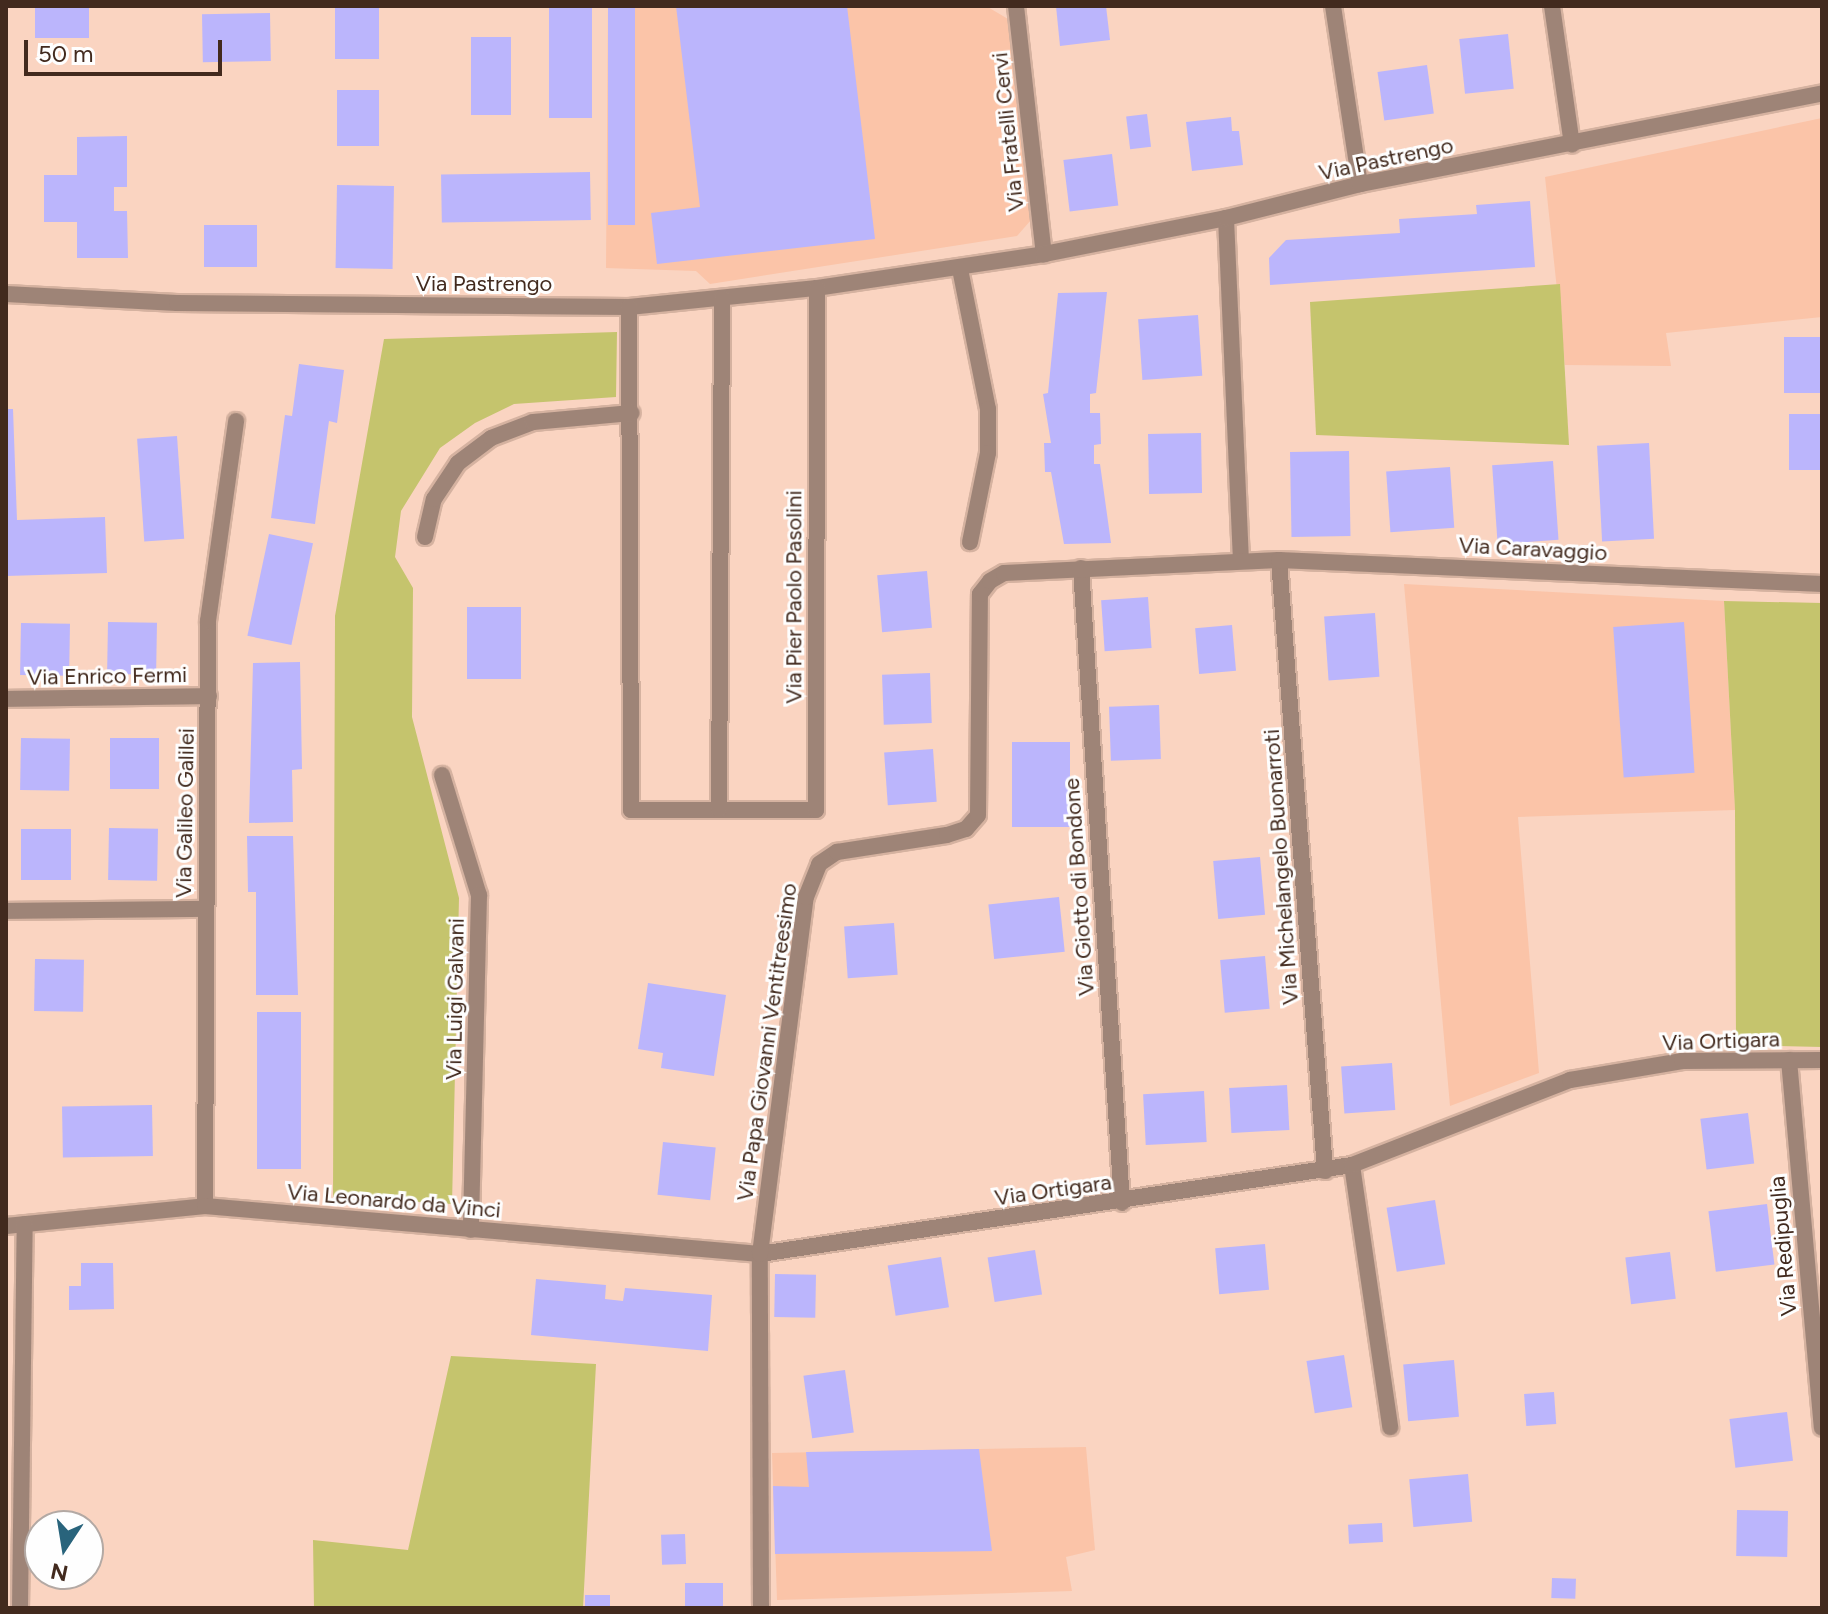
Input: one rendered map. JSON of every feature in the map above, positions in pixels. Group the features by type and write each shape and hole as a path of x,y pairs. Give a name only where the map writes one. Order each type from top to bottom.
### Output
{"street":[{"name":"Via Fratelli Cervi","path":"1016,6 1044,254"},
{"path":"1333,6 1360,184"},
{"path":"1552,6 1572,145"},
{"name":"Via Pastrengo","path":"6,294 207,304 629,307 817,288 1044,254 1226,218 1360,184 1572,145 1822,93"},
{"path":"1226,218 1241,560"},
{"path":"960,269 988,409 988,453 970,542"},
{"name":"Via Pier Paolo Pasolini","path":"629,307 632,413 631,810 816,810 817,288"},
{"path":"719,809 722,298"},
{"path":"425,537 434,499 458,463 491,438 533,422 632,413"},
{"name":"Via Galileo Galilei","path":"205,1206 208,621 236,421"},
{"name":"Via Caravaggio","path":"1241,560 1822,584"},
{"name":"Via Papa Giovanni Ventitreesimo","path":"761,1608 760,1254 812,876 819,864 837,852 966,829 978,815 980,594 1004,573 1241,560"},
{"name":"Via Michelangelo Buonarroti","path":"1279,560 1325,1171"},
{"name":"Via Giotto di Bondone","path":"1081,568 1122,1203"},
{"name":"Via Enrico Fermi","path":"6,699 209,696"},
{"name":"Via Luigi Galvani","path":"442,775 479,895 471,1230"},
{"path":"6,911 206,909"},
{"name":"Via Redipuglia","path":"1789,1060 1822,1428"},
{"name":"Via Ortigara","path":"760,1254 1325,1171 1352,1165 1570,1080 1682,1061 1822,1060"},
{"path":"1352,1165 1390,1427"},
{"name":"Via Leonardo da Vinci","path":"6,1226 205,1206 760,1254"},
{"path":"20,1608 25,1224"}],"shaded area":[{"path":"608,6 986,6 1008,19 1031,220 1017,236 710,284 696,271 606,268"},
{"path":"1822,118 1822,317 1666,333 1671,366 1565,365 1545,177"},
{"path":"1560,284 1569,445 1316,435 1310,302"},
{"path":"617,332 616,397 514,404 475,423 440,448 401,511 395,557 413,588 412,717 459,898 452,1204 333,1197 335,616 384,339"},
{"path":"1404,584 1724,601 1735,810 1518,817 1539,1073 1450,1106"},
{"path":"1724,601 1822,603 1822,1047 1736,1045 1735,810"},
{"path":"451,1356 596,1364 583,1608 314,1608 313,1540 408,1550"},
{"path":"1086,1447 1095,1550 1066,1557 1072,1591 777,1600 772,1453"}],"building":[{"path":"35,6 89,6 89,38 35,38"},
{"path":"335,6 379,6 379,59 335,59"},
{"path":"549,6 592,6 592,118 549,118"},
{"path":"608,6 635,6 635,225 608,225"},
{"path":"676,6 847,6 875,239 657,264 651,213 700,207"},
{"path":"1056,6 1106,6 1110,40 1060,46"},
{"path":"270,13 271,61 203,62 202,14"},
{"path":"1508,34 1514,89 1465,94 1459,39"},
{"path":"471,37 511,37 511,115 471,115"},
{"path":"1427,65 1434,114 1384,120 1377,72"},
{"path":"337,90 379,90 379,146 337,146"},
{"path":"1147,114 1151,147 1130,149 1126,117"},
{"path":"1231,117 1232,131 1239,131 1243,165 1192,171 1186,122"},
{"path":"127,136 127,187 114,187 114,211 127,211 128,258 77,258 77,222 44,222 44,175 77,175 77,137"},
{"path":"1112,154 1118,206 1070,212 1063,160"},
{"path":"590,172 591,220 442,223 441,175"},
{"path":"337,185 394,186 393,269 336,268"},
{"path":"1530,201 1535,267 1270,285 1269,258 1286,240 1400,233 1399,219 1477,214 1476,205"},
{"path":"204,225 257,225 257,267 204,267"},
{"path":"1107,292 1096,393 1090,394 1090,413 1100,413 1101,444 1094,445 1094,464 1100,464 1111,543 1064,544 1051,472 1045,472 1044,443 1051,443 1043,394 1048,393 1058,293"},
{"path":"1198,315 1202,376 1142,380 1138,319"},
{"path":"1784,337 1822,337 1822,393 1784,393"},
{"path":"299,364 344,370 337,423 329,421 315,524 271,518 285,415 292,416"},
{"path":"6,409 13,409 17,520 105,517 107,573 6,576"},
{"path":"1789,414 1822,414 1822,470 1789,470"},
{"path":"1201,433 1202,493 1149,494 1148,434"},
{"path":"177,436 184,539 144,542 137,439"},
{"path":"1649,443 1654,539 1602,542 1597,446"},
{"path":"1349,451 1350,536 1291,537 1290,452"},
{"path":"1553,461 1559,540 1498,544 1492,465"},
{"path":"1450,467 1454,528 1390,532 1386,471"},
{"path":"269,534 313,543 291,645 247,636"},
{"path":"927,571 932,628 882,632 877,575"},
{"path":"1148,597 1152,648 1105,651 1101,600"},
{"path":"467,607 521,607 521,679 467,679"},
{"path":"1375,613 1379,677 1329,680 1324,617"},
{"path":"108,622 157,623 156,675 107,674"},
{"path":"1684,622 1695,773 1624,778 1613,627"},
{"path":"21,623 70,624 69,676 20,675"},
{"path":"1232,625 1236,671 1199,674 1195,628"},
{"path":"300,662 302,769 292,770 293,822 249,823 253,663"},
{"path":"930,673 932,723 884,725 882,675"},
{"path":"1159,705 1161,759 1111,761 1109,707"},
{"path":"21,738 70,739 69,791 20,790"},
{"path":"110,738 159,738 159,789 110,789"},
{"path":"1012,742 1070,742 1070,827 1012,827"},
{"path":"933,749 937,802 888,805 884,752"},
{"path":"109,828 158,829 157,881 108,880"},
{"path":"21,829 71,829 71,880 21,880"},
{"path":"247,836 293,836 298,995 256,995 256,892 248,892"},
{"path":"1260,857 1265,915 1218,919 1213,861"},
{"path":"1059,897 1065,952 994,959 988,904"},
{"path":"894,923 898,975 848,978 844,926"},
{"path":"1265,956 1270,1009 1225,1013 1220,960"},
{"path":"35,959 84,960 83,1012 34,1011"},
{"path":"648,983 726,995 714,1076 661,1068 663,1053 638,1049"},
{"path":"257,1012 301,1012 301,1169 257,1169"},
{"path":"1392,1063 1395,1110 1344,1113 1341,1067"},
{"path":"1287,1085 1289,1130 1231,1133 1229,1088"},
{"path":"1204,1091 1207,1142 1146,1145 1143,1094"},
{"path":"152,1105 153,1156 63,1158 62,1107"},
{"path":"1748,1113 1754,1164 1707,1169 1700,1119"},
{"path":"663,1142 716,1148 710,1200 657,1195"},
{"path":"1435,1200 1445,1264 1397,1272 1387,1208"},
{"path":"1767,1204 1774,1265 1716,1272 1708,1211"},
{"path":"1265,1244 1269,1290 1219,1294 1215,1248"},
{"path":"1035,1250 1042,1294 995,1302 988,1258"},
{"path":"1670,1252 1676,1299 1631,1304 1625,1257"},
{"path":"941,1257 949,1307 896,1316 888,1265"},
{"path":"81,1263 113,1263 114,1309 69,1310 69,1286 81,1286"},
{"path":"775,1274 816,1275 815,1318 774,1317"},
{"path":"536,1279 606,1285 605,1299 623,1301 625,1288 712,1295 708,1351 531,1335"},
{"path":"1344,1355 1352,1407 1315,1413 1306,1361"},
{"path":"1454,1360 1459,1417 1408,1421 1403,1364"},
{"path":"845,1370 854,1432 812,1438 803,1376"},
{"path":"1554,1392 1556,1424 1526,1426 1524,1394"},
{"path":"1787,1412 1793,1461 1735,1468 1729,1419"},
{"path":"979,1449 992,1551 775,1554 773,1486 809,1487 806,1452"},
{"path":"1468,1474 1472,1522 1413,1527 1409,1479"},
{"path":"1737,1510 1788,1511 1787,1557 1736,1556"},
{"path":"1382,1523 1383,1542 1349,1544 1348,1525"},
{"path":"685,1534 686,1564 662,1565 661,1535"},
{"path":"1552,1578 1576,1579 1575,1599 1551,1598"},
{"path":"685,1583 723,1583 723,1608 685,1608"},
{"path":"585,1595 610,1595 610,1608 585,1608"}]}
